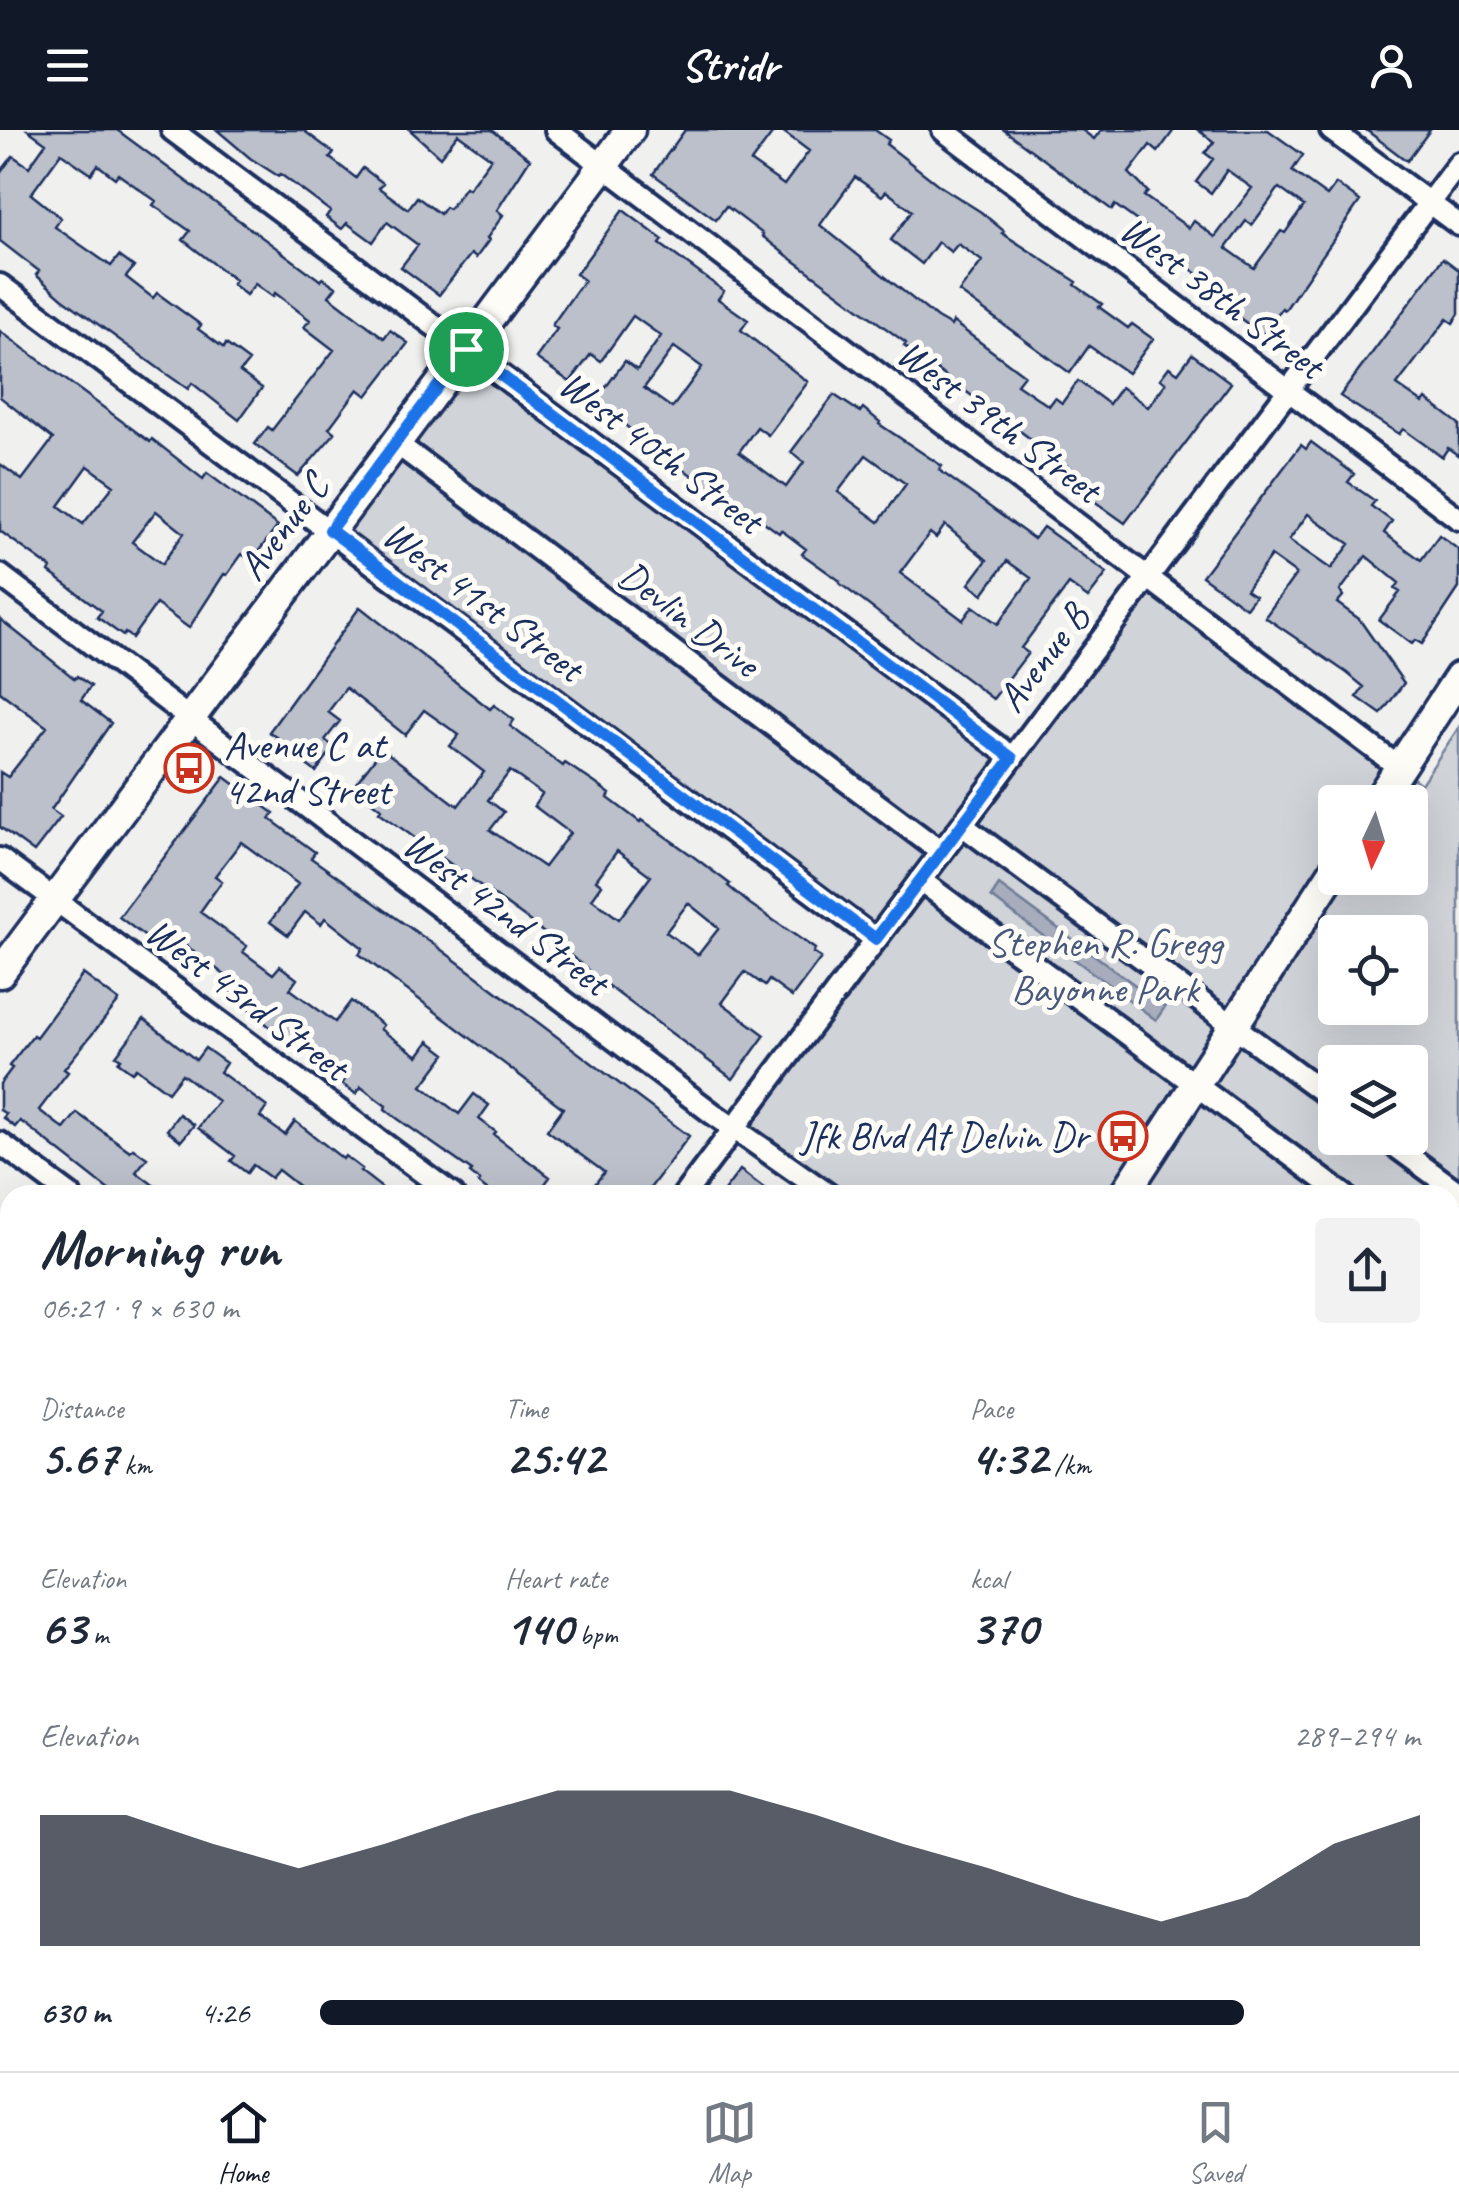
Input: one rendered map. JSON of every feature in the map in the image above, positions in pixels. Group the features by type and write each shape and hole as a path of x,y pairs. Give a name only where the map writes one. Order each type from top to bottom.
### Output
{"main road":[{"name":"Avenue C","path":"0,972 630,130"},
{"path":"1389,785 1459,677"},
{"path":"1131,1185 1318,895"}],"street":[{"name":"West 40th Street","path":"172,130 1012,758"},
{"name":"West 39th Street","path":"556,130 1400,768"},
{"name":"West 38th Street","path":"943,130 1459,519"},
{"path":"1331,130 1459,226"},
{"name":"Avenue B","path":"691,1185 1459,163"},
{"name":"West 41st Street","path":"0,285 876,939"},
{"name":"Devlin Drive","path":"396,443 941,852"},
{"name":"West 42nd Street","path":"0,575 814,1185"},
{"path":"962,824 1318,1088"},
{"name":"West 43rd Street","path":"0,859 440,1185"},
{"path":"920,880 1330,1185"},
{"path":"0,1143 57,1185"},
{"path":"1407,1155 1447,1185"}],"green space":[{"name":"Stephen R. Gregg Bayonne Park","path":"466,349 1012,757 1148,577 1421,784 1459,727 1459,1185 824,1185 739,1122 875,941 330,531"}],"water":[{"path":"999,885 1165,1007 1156,1020 991,897"}],"building":[{"path":"28,130 117,130 321,281 323,278 336,287 329,296 384,338 390,330 408,343 367,396 358,389 329,428 335,433 298,476 255,444 268,427 272,430 334,350 304,327 310,320 275,293 273,297 255,284 246,295 232,284 235,280 183,240 190,231 153,205 156,201 118,174 115,178 98,165 91,174 61,153 31,194 61,218 55,227 111,266 119,256 134,267 126,277 153,298 157,293 201,325 198,329 249,361 240,372 262,388 239,420 192,383 188,389 165,373 62,298 36,275 39,271 0,241 0,173 13,156 29,167 46,143"},
{"path":"217,130 303,130 334,153 330,158 356,178 363,168 383,183 379,188 408,209 417,197 440,214 445,207 449,209 465,187 468,189 491,158 458,134 440,157 410,130 492,130 530,159 497,210 503,215 489,240 476,258 471,254 439,295 401,267 418,245 387,222 373,242 347,223 342,229 326,217 330,211 280,174 250,158"},
{"path":"685,130 775,130 751,162 784,185 809,151 781,130 875,130 889,140 886,144 981,212 1002,233 1077,282 1075,285 1102,304 1099,307 1128,328 1132,324 1153,339 1128,373 1089,346 1070,373 959,292 982,261 958,244 951,252 938,242 922,264 891,240 912,211 886,191 882,196 855,177 820,225 937,318 951,326 953,322 1024,375 1017,384 1049,406 1055,398 1062,403 1078,381 1109,404 1121,387 1148,407 1166,383 1160,379 1169,367 1178,373 1192,354 1231,383 1125,523 1080,491 1088,481 904,346 906,343 726,206 716,220 653,174"},
{"path":"1004,130 1082,130 1094,139 1101,130 1174,130 1158,152 1150,145 1129,173 1148,192 1144,196 1189,228 1194,221 1215,237 1252,188 1227,170 1211,193 1196,182 1213,159 1205,153 1214,142 1198,130 1268,130 1303,155 1292,171 1327,196 1336,184 1360,201 1285,310 1282,308 1263,335 1219,303 1226,294 1143,235 1148,229 1115,205 1112,210","holes":["1279,188 1304,206 1254,268 1226,248 1246,221 1252,225"]},
{"path":"1366,130 1430,130 1407,161"},
{"path":"623,210 663,240 660,244 724,291 718,299 748,320 741,330 808,382 768,435 757,427 739,452 786,487 804,462 791,452 834,395 860,412 863,408 1034,539 1043,527 1107,573 1088,598 1069,584 1021,648 1028,653 993,699 802,554 806,549 781,530 779,533 749,511 746,516 614,417 612,420 592,406 625,361 637,370 661,336 633,316 601,361 591,354 570,382 536,358 557,329 552,325 584,280 576,274","holes":["674,347 702,367 672,408 644,388","866,455 906,484 879,522 838,492","945,525 987,560 969,584 983,594 1007,561 1031,578 998,624 973,606 963,620 900,573 930,533 936,538"]},
{"path":"1443,258 1459,270 1459,314 1453,323 1447,319 1397,385 1423,403 1426,399 1459,424 1459,456 1448,448 1442,457 1403,429 1399,434 1340,396"},
{"path":"0,331 150,442 152,439 203,479 207,473 278,526 251,561 242,554 224,574 189,628 156,604 132,638 125,633 123,636 97,617 102,611 0,531 0,464 22,480 53,439 0,397","holes":["88,466 114,485 83,524 59,506","156,511 184,533 162,564 132,542"]},
{"path":"1311,442 1354,474 1348,482 1375,501 1371,506 1392,521 1384,533 1421,560 1439,535 1459,550 1459,588 1422,644 1415,640 1412,644 1379,620 1400,592 1395,589 1399,583 1366,556 1340,591 1343,596 1337,603 1359,619 1404,683 1381,714 1357,697 1364,687 1265,617 1296,574 1271,556 1246,590 1255,596 1246,608 1202,576 1301,445 1306,449","holes":["1308,514 1350,544 1331,569 1289,540"]},
{"path":"360,607 490,709 494,705 514,720 510,726 563,766 565,763 610,794 608,798 730,884 750,904 815,949 813,953 821,958 792,997 769,980 765,986 745,972 722,1003 765,1035 733,1079 596,977 532,923 379,812 381,809 353,787 382,749 458,806 484,772 450,746 459,735 424,710 405,735 346,688 328,712 340,721 325,740 334,747 316,772 274,741 277,737 269,732","holes":["510,771 542,794 534,806 570,833 544,867 490,830 504,812 488,800","617,851 651,876 619,919 592,899 602,885 596,880","688,903 719,928 698,955 666,932"]},
{"path":"0,619 75,679 77,676 91,686 81,700 111,723 51,810 61,817 34,852 0,827 0,772 8,777 47,727 0,692"},
{"path":"225,777 274,813 270,819 315,852 311,858 443,951 689,1136 652,1185 594,1185 604,1172 547,1130 563,1108 359,954 363,948 325,918 321,924 305,912 288,935 270,922 298,884 241,842 215,876 222,881 200,912 247,946 243,952 273,974 280,966 297,979 290,989 335,1022 351,1001 383,1025 380,1029 418,1056 429,1041 446,1054 422,1086 459,1114 474,1094 489,1105 479,1119 550,1177 544,1185 480,1185 472,1171 398,1119 361,1087 356,1094 342,1084 347,1077 293,1036 290,1041 271,1028 224,987 230,979 178,940 167,953 119,917"},
{"path":"83,974 119,1001 64,1069 68,1072 39,1110 64,1129 77,1113 130,1151 133,1148 147,1158 136,1172 154,1185 102,1185 26,1125 20,1121 15,1127 3,1118 6,1114 0,1110 0,1084 12,1068 9,1066 33,1035 36,1037"},
{"path":"144,1019 196,1060 205,1048 226,1063 220,1072 267,1107 260,1117 285,1135 295,1121 378,1185 297,1185 278,1170 271,1178 253,1165 247,1173 231,1161 235,1156 198,1128 218,1101 182,1074 168,1092 136,1068 132,1072 116,1056"},
{"path":"179,1114 194,1125 181,1141 167,1130"},
{"path":"740,1170 760,1185 729,1185"}],"place":[{"name":"Avenue C at 42nd Street","path":"189,768"},
{"name":"Jfk Blvd At Delvin Dr","path":"1123,1136"}],"route":[{"path":"466,349 1012,758 876,939 330,530 466,349"}]}
